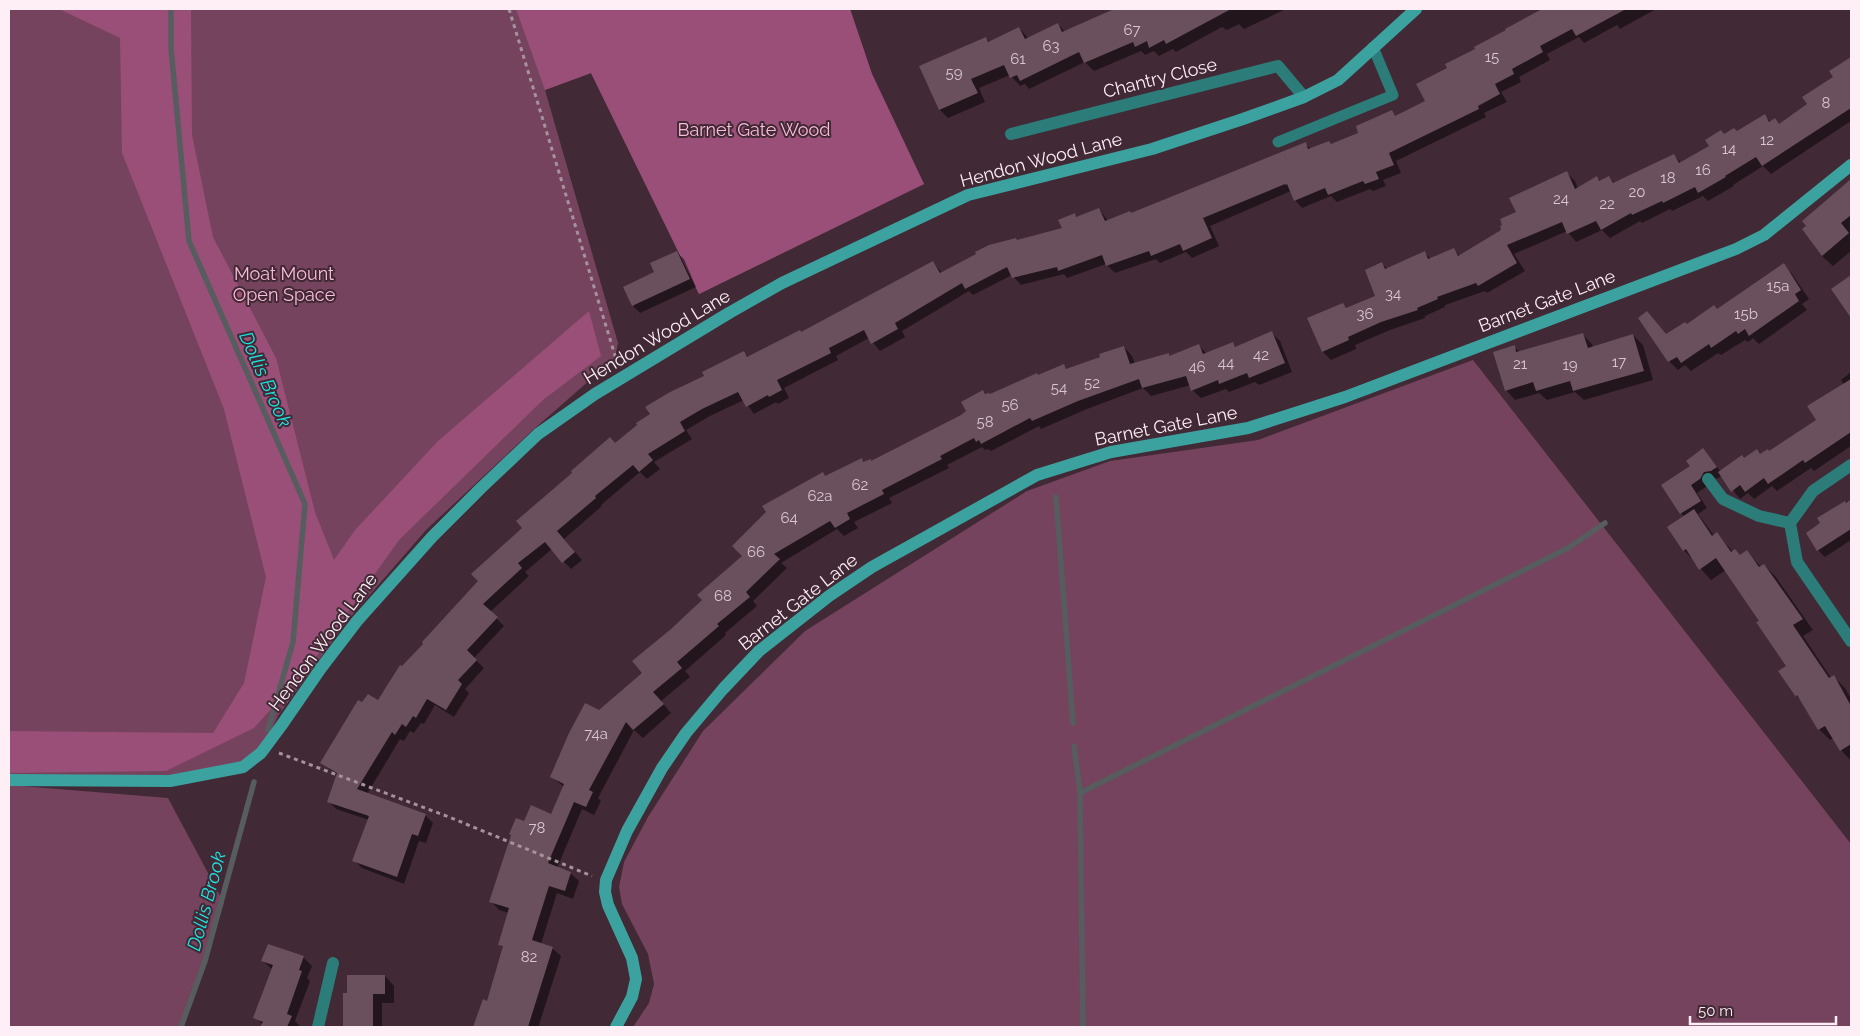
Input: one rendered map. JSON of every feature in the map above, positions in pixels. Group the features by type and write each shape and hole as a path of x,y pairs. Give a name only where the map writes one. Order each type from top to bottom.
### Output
{"main road":[{"name":"Hendon Wood Lane","path":"9,780 170,781 243,767 260,753 357,622 432,537 538,434 565,414 728,313 782,283 968,194 1152,149 1243,120 1304,97 1338,80 1416,9"},
{"name":"Barnet Gate Lane","path":"606,880 627,831 662,768 686,733 723,689 759,651 829,596 872,567 1037,475 1111,452 1248,428 1265,423 1345,397 1736,249 1764,235 1851,165"},
{"path":"606,880 605,892 608,905 632,958 636,980 632,997 616,1027"}],"street":[{"name":"Chantry Close","path":"1011,134 1278,66 1304,97"},
{"path":"1851,465 1813,491 1790,523 1796,562 1851,641"},
{"path":"1708,479 1723,499 1758,516 1790,523"},
{"path":"318,1027 333,963"}],"lane":[{"path":"1278,142 1393,95 1373,47"}],"path":[{"path":"509,9 615,358 623,377"},
{"path":"276,752 449,818 584,874 606,880"}],"green space":[{"name":"Moat Mount Open Space","path":"9,9 850,9 872,74 924,184 699,294 591,73 545,90 618,343 615,358 534,429 426,530 348,620 278,716 261,753 243,767 170,781 9,777"},
{"path":"59,9 191,9 192,135 213,237 276,358 315,512 334,560 355,530 438,441 589,311 601,356 543,400 399,540 309,667 254,728 166,771 9,773 9,731 213,733 244,683 266,577 224,409 122,153 120,38"},
{"name":"Barnet Gate Wood","path":"516,9 850,9 872,74 924,184 699,294 591,73 545,90"},
{"path":"1473,360 1851,844 1851,1027 633,1027 649,1003 654,984 648,954 622,904 619,887 624,862 648,817 703,731 805,631 1027,491 1110,461 1258,440"},
{"path":"9,785 168,798 224,903 182,1027 9,1027"}],"building":[{"path":"1114,9 1231,9 1166,44 1164,40 1149,48 1147,41 1135,47 1133,42 1084,63 1079,52 1020,81 1017,75 1010,78 1004,65 971,79 978,93 939,110 919,66 986,37 988,42 1019,27 1025,39 1058,23 1062,32"},
{"path":"1542,9 1626,9 1576,36 1572,29 1540,46 1543,52 1512,69 1514,74 1495,84 1500,94 1478,106 1479,109 1389,153 1394,165 1376,172 1379,179 1365,184 1363,181 1328,195 1325,188 1294,201 1287,184 1285,184 1203,218 1212,238 1183,251 1180,244 1151,256 1149,251 1106,266 1102,255 1058,271 1057,267 1012,278 1007,267 965,289 962,283 895,323 898,329 871,344 864,330 829,348 831,353 777,380 782,390 769,397 768,395 746,407 738,392 680,422 685,431 648,454 653,460 639,472 633,465 595,496 596,498 557,531 575,552 562,563 545,542 518,563 522,568 483,604 498,617 467,650 477,660 458,680 462,684 446,710 427,699 416,718 413,716 406,727 402,724 395,735 392,732 357,789 426,814 418,836 412,834 397,877 352,861 369,816 327,802 337,773 320,763 358,700 362,702 368,694 378,700 400,665 402,666 423,644 422,642 478,581 471,574 522,528 516,521 572,473 571,471 610,437 615,443 637,425 636,423 650,414 645,407 670,392 704,376 702,372 744,351 747,357 800,330 801,332 933,261 940,273 989,245 1062,228 1058,220 1075,213 1076,217 1099,208 1105,221 1130,211 1131,213 1306,142 1308,149 1329,141 1331,144 1358,133 1356,126 1392,110 1395,116 1425,101 1416,84 1447,68 1445,64 1475,49 1474,47"},
{"path":"1851,57 1851,108 1762,166 1756,157 1698,193 1695,187 1663,203 1662,201 1632,215 1631,213 1601,230 1596,221 1567,234 1562,222 1507,245 1517,263 1478,286 1476,283 1437,297 1438,299 1417,308 1418,310 1381,322 1348,337 1349,340 1322,352 1307,318 1343,303 1346,308 1375,296 1365,270 1382,262 1385,269 1425,251 1428,259 1454,248 1458,256 1501,230 1500,219 1516,212 1509,198 1567,171 1575,189 1597,176 1599,181 1609,176 1613,183 1674,154 1679,163 1709,146 1705,140 1721,130 1724,134 1734,128 1737,131 1765,114 1769,122 1775,118 1779,124 1807,104 1802,97 1833,77 1829,71"},
{"path":"1851,179 1851,215 1841,223 1849,233 1822,256 1802,229 1806,226 1802,221"},
{"path":"677,251 690,279 632,306 623,287 654,272 650,263"},
{"path":"1784,263 1801,290 1795,294 1799,301 1749,336 1745,329 1738,334 1736,331 1711,348 1709,344 1681,363 1677,357 1668,362 1638,318 1647,311 1666,334 1685,322 1687,324 1714,305 1717,309"},
{"path":"1851,275 1851,318 1831,289"},
{"path":"1272,331 1285,363 1249,378 1247,373 1219,384 1218,380 1191,391 1186,376 1142,388 1139,379 1078,401 1032,421 1030,418 981,444 979,440 976,442 974,438 940,456 942,459 882,490 884,494 847,513 850,519 835,528 830,521 774,554 780,559 746,592 750,597 717,624 719,626 677,662 682,668 653,692 664,704 633,730 626,722 589,790 593,792 586,807 574,802 548,863 571,872 565,891 549,886 532,940 553,947 528,1027 473,1027 483,999 487,1001 503,946 498,945 509,908 489,902 511,835 509,834 516,818 524,821 531,805 551,814 564,784 550,777 569,733 585,703 599,710 642,673 632,661 702,600 697,595 742,556 732,546 766,512 762,506 823,472 825,476 862,458 863,462 871,459 871,461 961,415 966,411 961,402 983,390 985,394 990,394 1037,373 1038,375 1064,364 1066,369 1100,357 1099,354 1124,346 1130,364 1169,353 1169,356 1199,344 1203,354 1233,342 1235,347"},
{"path":"1583,333 1588,348 1633,334 1644,371 1573,391 1570,381 1536,391 1533,382 1505,391 1493,352 1515,345 1516,352"},
{"path":"1851,379 1851,432 1805,463 1803,460 1768,484 1764,478 1745,492 1740,485 1731,492 1718,472 1742,455 1744,458 1757,449 1760,454 1768,449 1769,451 1816,420 1807,406"},
{"path":"1703,448 1717,467 1711,471 1704,472 1700,479 1691,485 1701,501 1680,514 1661,485 1690,466 1686,461"},
{"path":"1851,499 1851,529 1817,551 1806,533 1820,523 1817,518"},
{"path":"1694,509 1712,536 1717,532 1731,552 1735,549 1740,555 1747,550 1759,567 1764,564 1803,619 1793,625 1829,678 1834,675 1851,706 1851,744 1840,751 1825,726 1818,730 1797,695 1796,697 1778,671 1786,666 1756,622 1759,621 1716,558 1699,570 1686,549 1683,551 1667,527"},
{"path":"268,944 304,956 299,970 302,971 287,1014 292,1016 287,1027 260,1027 263,1022 253,1018 273,965 261,961"},
{"path":"347,975 385,975 385,994 373,994 373,1027 343,1027 343,993 347,993"}],"waterway":[{"name":"Dollis Brook","path":"171,9 171,48 189,241 305,504 293,642 268,730"},
{"path":"1056,497 1073,723"},
{"path":"1083,1027 1080,793 1568,548 1605,523"},
{"path":"1074,746 1080,793"},
{"name":"Dollis Brook","path":"181,1027 205,961 254,782"}]}
